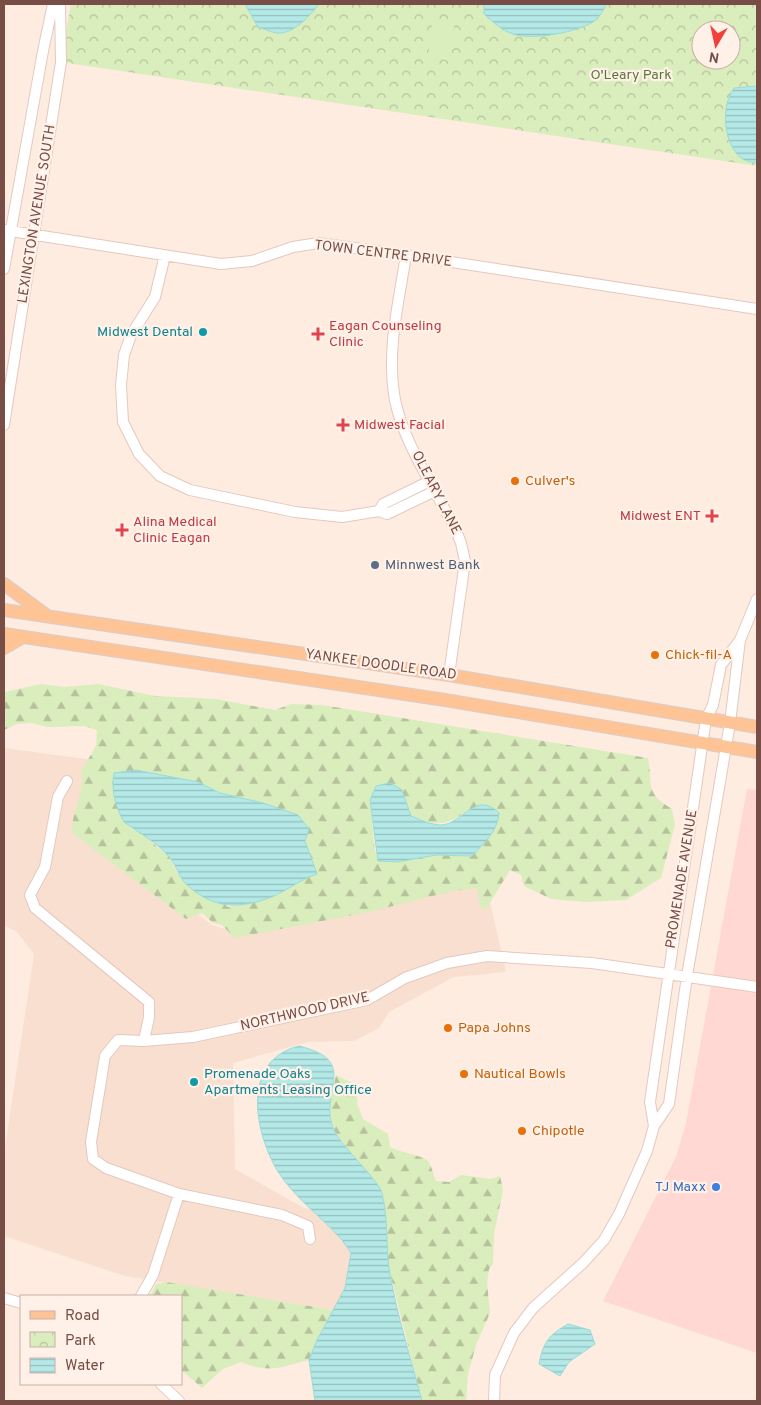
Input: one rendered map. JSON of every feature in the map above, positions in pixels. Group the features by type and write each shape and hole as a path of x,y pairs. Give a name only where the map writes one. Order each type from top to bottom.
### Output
{"main road":[{"path":"4,584 48,616"},
{"name":"YANKEE DOODLE ROAD","path":"4,610 449,675 757,728"},
{"name":"YANKEE DOODLE ROAD","path":"4,634 445,700 757,752"},
{"path":"4,648 23,637"}],"street":[{"name":"LEXINGTON AVENUE SOUTH","path":"4,269 7,231 53,4"},
{"name":"LEXINGTON AVENUE SOUTH","path":"4,424 61,62 60,4"},
{"name":"TOWN CENTRE DRIVE","path":"7,231 221,264 252,261 293,247 318,243 757,310"},
{"path":"165,255 155,297 131,335 124,355 121,385 123,422 139,454 160,476 190,490 295,512 342,518 379,511 387,514 436,491"},
{"name":"OLEARY LANE","path":"406,255 392,348 394,395 408,441 458,536 464,561 449,675"},
{"path":"379,511 383,504 430,481"},
{"name":"PROMENADE AVENUE","path":"494,1401 495,1376 514,1333 533,1308 583,1263 604,1240 619,1214 647,1151 654,1126 669,1104 687,976 730,723 740,640 757,598"},
{"name":"PROMENADE AVENUE","path":"654,1126 650,1102 706,719 712,705 721,665 740,640"},
{"path":"67,781 58,797 45,867 30,896 36,908 149,1002 149,1016 144,1041"},
{"name":"NORTHWOOD DRIVE","path":"179,1194 106,1168 93,1159 91,1142 105,1056 118,1040 144,1041 193,1037 367,1000 405,978 447,963 486,956 592,963 757,988"},
{"path":"142,1295 153,1275 179,1194 282,1216 308,1226 310,1240"},
{"path":"4,1298 20,1303"},
{"path":"162,1385 179,1401"}],"shaded area":[{"path":"4,748 93,760 81,824 212,925 229,930 484,875 506,972 454,977 389,1012 379,1028 354,1041 308,1042 233,1063 235,1169 304,1208 312,1209 342,1240 351,1253 345,1288 333,1310 125,1276 4,1236 4,1154 34,954 17,932 4,925"},
{"path":"747,789 757,790 757,1353 603,1301 676,1157 686,1123"}],"green space":[{"name":"O'Leary Park","path":"71,4 757,4 757,166 61,62"},
{"path":"432,24 454,26 449,60 428,58"},
{"path":"41,684 64,687 98,684 155,696 216,699 275,710 291,704 322,705 648,758 653,793 672,809 675,825 661,878 626,900 586,902 551,899 524,886 521,875 510,870 485,911 480,905 477,888 452,891 373,911 235,938 222,925 213,923 202,913 186,919 72,833 72,825 82,787 81,771 96,746 97,730 84,726 47,727 31,723 17,724 4,730 4,692","holes":["136,770 198,782 220,793 304,823 309,829 305,841 314,865 295,883 276,895 228,907 177,872 169,857 148,839","370,800 406,803 411,816 434,823 447,822 468,810 472,856 436,855 385,862 375,852"]},
{"path":"336,1075 352,1083 358,1083 357,1103 363,1119 388,1134 390,1147 426,1159 431,1165 436,1181 449,1182 461,1175 490,1179 500,1176 503,1190 494,1234 493,1264 489,1269 487,1283 490,1313 476,1345 468,1374 466,1401 422,1401 389,1269 382,1191 358,1164 334,1130 329,1110"},
{"path":"166,1282 333,1310 309,1360 275,1368 260,1368 241,1362 223,1369 202,1388 182,1371 182,1295 150,1295 156,1284"}],"water":[{"path":"245,4 319,4 297,26 286,32 278,33 258,27"},
{"path":"484,4 607,4 596,20 579,28 543,36 521,36 513,34 494,23 484,14"},
{"path":"757,86 757,163 743,159 734,149 727,132 726,113 727,104 734,88"},
{"path":"136,770 198,782 220,793 263,803 298,815 309,829 305,841 317,874 273,896 243,905 213,902 204,897 185,883 173,863 154,842 124,822 114,798 114,773"},
{"path":"390,783 402,790 411,816 442,825 450,823 476,806 483,805 491,807 499,813 496,825 490,836 472,856 436,855 397,862 378,861 370,800 376,786"},
{"path":"299,1046 318,1052 329,1060 333,1069 334,1079 330,1116 334,1130 375,1181 382,1193 392,1285 422,1401 315,1401 309,1360 317,1340 345,1288 351,1253 334,1231 291,1189 277,1170 263,1136 258,1099 260,1081 268,1066 280,1054"},
{"path":"568,1324 590,1330 595,1344 569,1362 560,1376 539,1364 548,1340"}],"place":[{"name":"Midwest Dental","path":"203,332"},
{"name":"Eagan Counseling Clinic","path":"318,334"},
{"name":"Midwest Facial","path":"343,425"},
{"name":"Culver's","path":"515,481"},
{"name":"Midwest ENT","path":"712,516"},
{"name":"Alina Medical Clinic Eagan","path":"122,530"},
{"name":"Minnwest Bank","path":"375,565"},
{"name":"Chick-fil-A","path":"655,655"},
{"name":"Papa Johns","path":"448,1028"},
{"name":"Nautical Bowls","path":"464,1074"},
{"name":"Promenade Oaks Apartments Leasing Office","path":"194,1082"},
{"name":"Chipotle","path":"522,1131"},
{"name":"TJ Maxx","path":"716,1187"}]}
